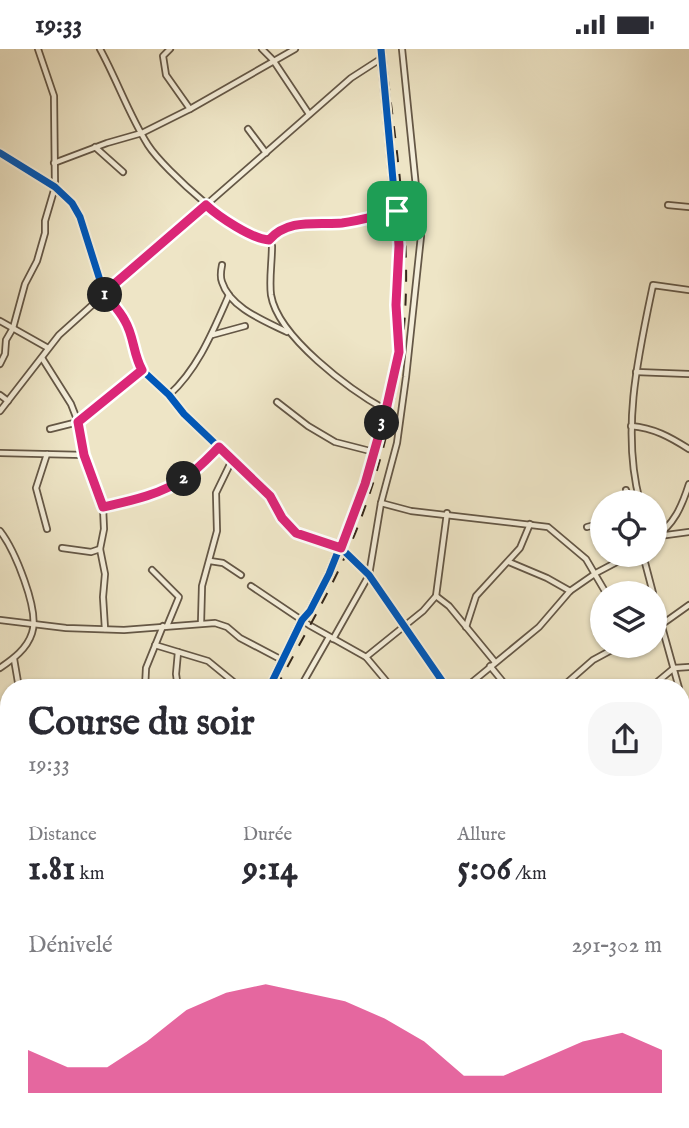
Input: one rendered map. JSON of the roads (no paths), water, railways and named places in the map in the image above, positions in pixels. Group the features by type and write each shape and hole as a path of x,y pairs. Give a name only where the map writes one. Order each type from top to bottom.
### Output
{"street":[{"path":"0,364 25,284 40,252 55,187 54,96 38,49"},
{"path":"100,49 149,146 206,205 242,229 269,240"},
{"path":"170,49 163,56 163,70 190,109"},
{"path":"262,49 273,60 309,114"},
{"path":"54,163 142,133 295,49"},
{"path":"273,679 341,548 365,484 399,352 396,305 399,246 397,211 381,49"},
{"path":"306,679 369,575 381,503 397,443 407,377 421,236 402,49"},
{"path":"0,411 59,335 104,293 351,78 382,58"},
{"path":"248,129 266,153"},
{"path":"96,147 123,172"},
{"path":"0,153 55,187 72,202 80,217 104,293 125,320 131,334 135,357 142,370 270,496 282,518 296,533 341,548 369,575 440,679"},
{"path":"668,205 689,207"},
{"path":"269,240 275,233 293,226 311,222 342,223 397,211"},
{"path":"269,240 272,258 271,296 288,333"},
{"path":"222,265 221,280 229,295 253,314 288,333 351,388 386,410"},
{"path":"636,490 631,426 636,372 653,285 689,290"},
{"path":"169,395 184,381 212,335 229,295"},
{"path":"0,321 48,348"},
{"path":"212,335 246,326"},
{"path":"42,358 71,404 78,422 84,455 103,507 104,529 100,549 105,574 105,629"},
{"path":"50,429 78,422 142,370"},
{"path":"636,372 689,375"},
{"path":"0,395 8,401"},
{"path":"277,402 308,426 335,442 374,452"},
{"path":"631,426 648,428 671,436 689,449"},
{"path":"103,507 176,484 219,447"},
{"path":"0,453 84,455"},
{"path":"47,454 36,488 47,529"},
{"path":"201,623 202,586 217,531 216,493 232,460"},
{"path":"667,527 683,503 689,484"},
{"path":"381,503 411,510 548,527 586,559 600,581"},
{"path":"366,657 423,611 436,596 447,513"},
{"path":"466,627 476,596 520,548 530,524"},
{"path":"0,531 7,540 28,588 34,622 33,632 25,646 14,659 0,668"},
{"path":"667,535 689,532"},
{"path":"62,548 91,552 100,549"},
{"path":"210,561 223,563 241,575"},
{"path":"509,562 570,591"},
{"path":"476,679 539,627 570,591 607,567"},
{"path":"145,679 146,668 155,645 178,597 152,570"},
{"path":"251,586 331,638 366,657 384,679"},
{"path":"436,596 449,606 466,627 502,679"},
{"path":"667,623 689,605"},
{"path":"0,620 34,622 66,628 124,630 215,623 227,627 240,638 282,660"},
{"path":"667,644 677,679"},
{"path":"155,645 208,661 230,679"},
{"path":"177,679 178,652"},
{"path":"571,679 597,658"},
{"path":"14,659 17,679"},
{"path":"661,679 674,668 689,667"}],"railway":[{"path":"281,679 331,585 360,521 382,453 397,383 405,311 405,239 384,49"}]}
